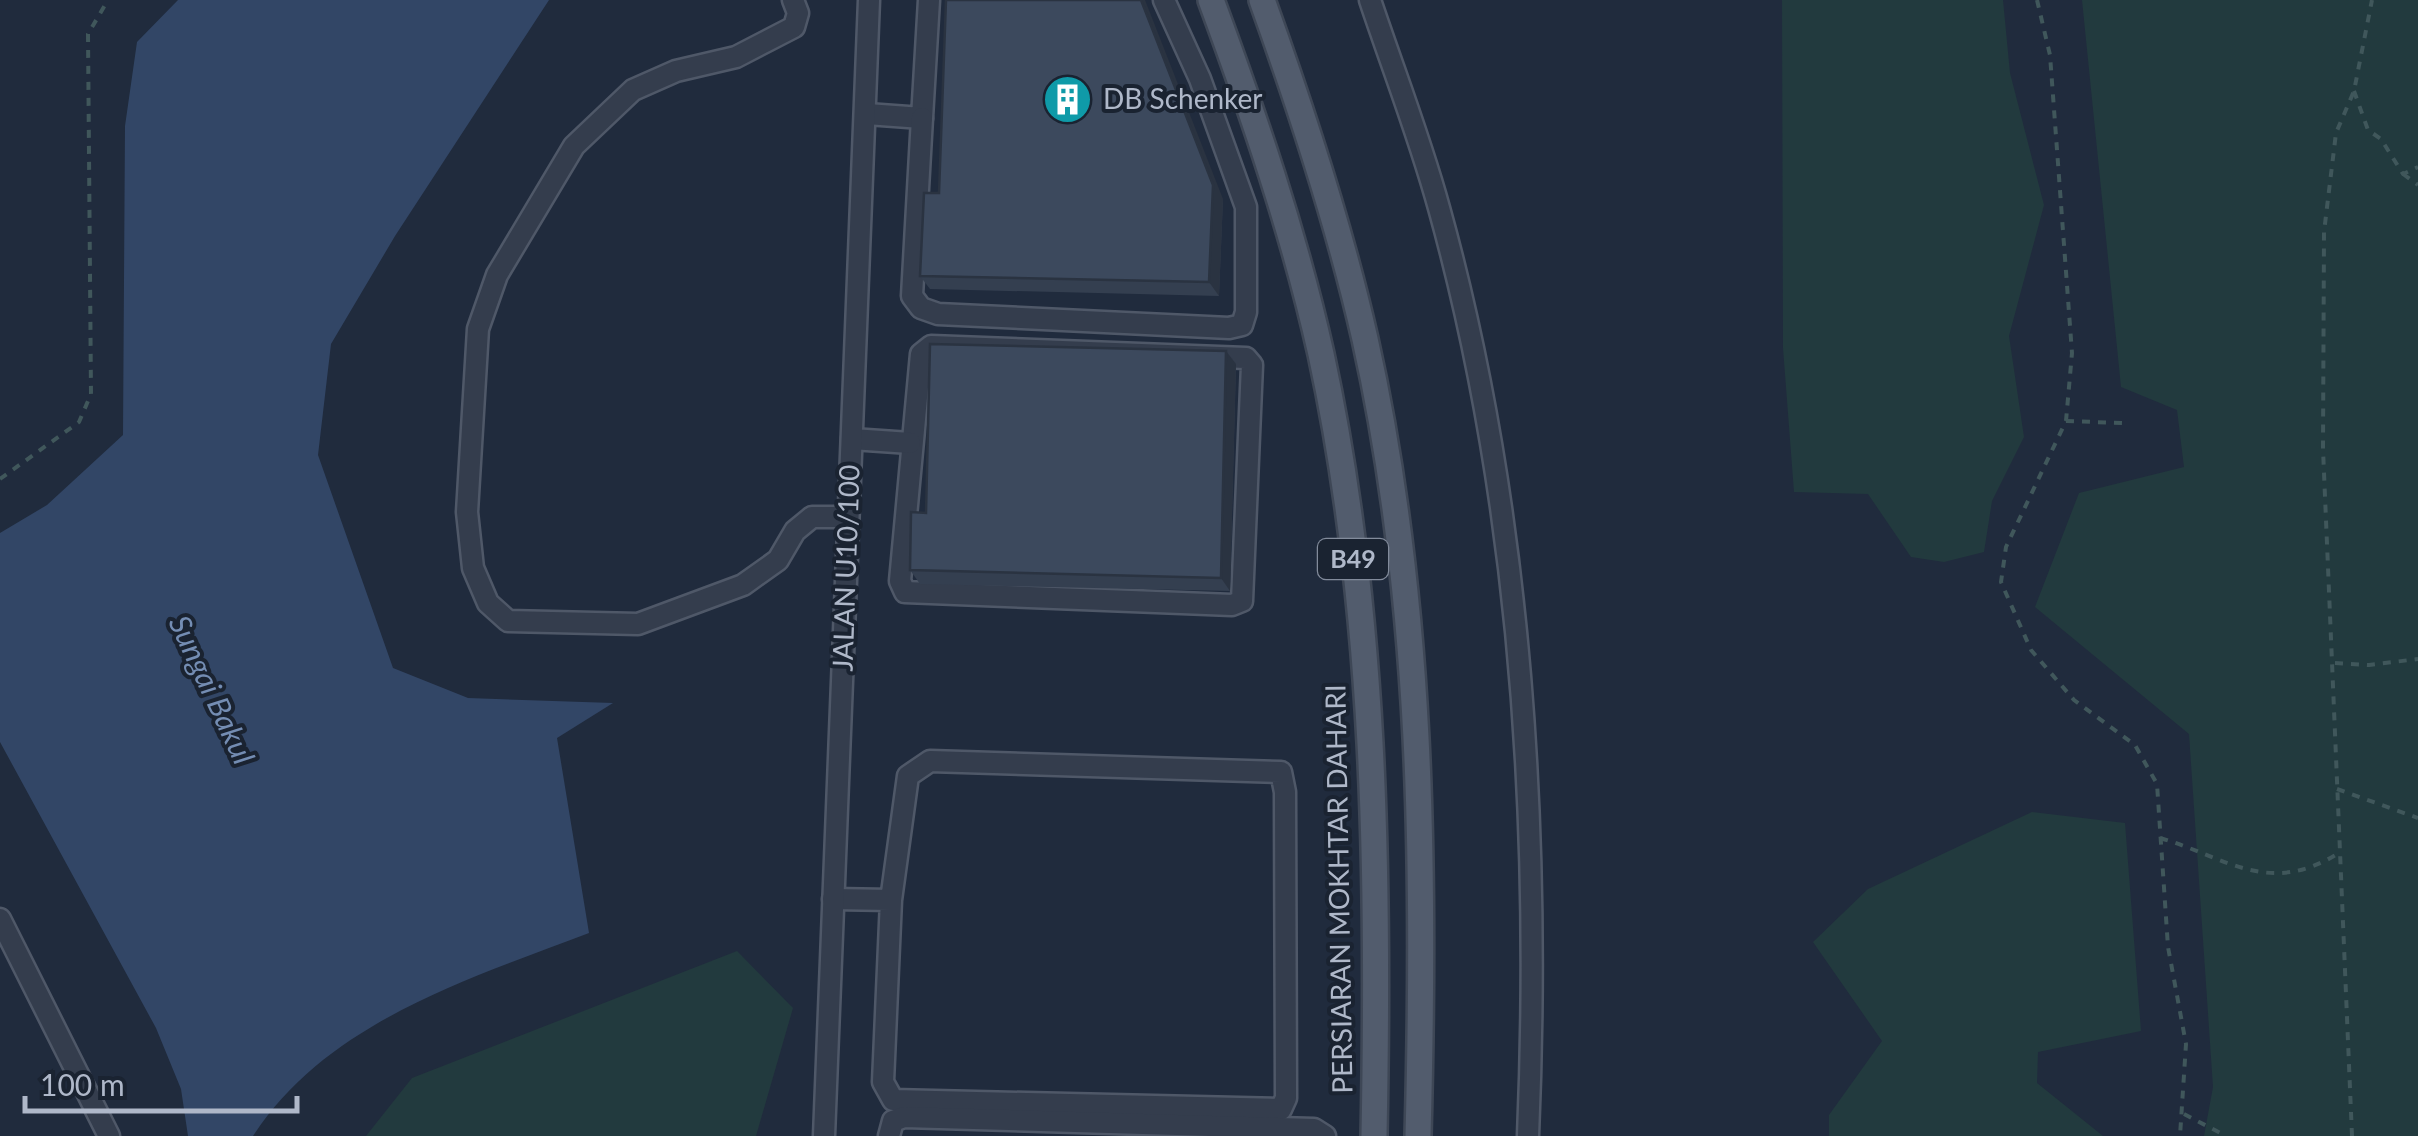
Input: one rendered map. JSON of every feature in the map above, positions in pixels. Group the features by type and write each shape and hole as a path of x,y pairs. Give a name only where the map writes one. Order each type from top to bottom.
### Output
{"main road":[{"name":"PERSIARAN MOKHTAR DAHARI","path":"1212,0 1264,142 1320,353 1349,514 1371,740 1374,1136"},
{"name":"B49","path":"1262,0 1305,118 1365,340 1395,514 1418,756 1424,943 1418,1136"}],"street":[{"path":"793,0 798,13 794,27 736,57 676,71 634,90 574,146 497,275 478,329 472,367 468,512 473,568 488,603 508,621 638,624 743,585 778,560 795,531 812,517 848,517"},
{"name":"JALAN U10/100","path":"824,1136 869,0"},
{"path":"929,0 912,296 921,308 938,314 1230,328 1242,325 1246,312 1246,207 1200,79 1164,0"},
{"path":"1370,0 1439,206 1478,376 1500,509 1528,772 1528,1136"},
{"path":"867,114 922,118"},
{"path":"931,346 1246,358 1252,365 1242,601 1232,604 906,592 900,581 910,444 921,354 931,346"},
{"path":"852,439 910,444"},
{"path":"930,760 1280,772 1285,792 1286,1098 1281,1109 894,1100 883,1082 891,900 908,776 930,760"},
{"path":"833,899 891,900"},
{"path":"0,918 109,1136"},
{"path":"888,1136 893,1121 904,1117 1314,1129 1325,1136"}],"path":[{"path":"0,479 79,422 91,394 88,34 108,0"},
{"path":"2037,0 2050,55 2072,353 2066,421 2006,548 2001,582 2031,650 2074,700 2135,745 2157,784 2168,947 2186,1044 2180,1136"},
{"path":"2352,1136 2323,450 2324,232 2336,133 2354,91 2372,0"},
{"path":"2354,91 2368,130 2381,139 2403,174 2418,186"},
{"path":"2403,174 2418,167"},
{"path":"2066,421 2122,423"},
{"path":"2335,663 2370,666 2418,659"},
{"path":"2336,790 2418,818"},
{"path":"2160,838 2220,864 2260,874 2319,866 2340,853"},
{"path":"2184,1114 2226,1136"}],"green space":[{"path":"1782,0 2003,0 2010,73 2044,205 2009,336 2024,437 1992,501 1984,552 1944,562 1911,557 1868,494 1794,492 1783,348"},
{"path":"2082,0 2418,0 2418,1136 2204,1136 2213,1087 2189,734 2035,607 2079,493 2184,467 2177,410 2121,387"},
{"path":"2032,812 2125,823 2141,1031 2038,1052 2037,1083 2103,1136 1829,1136 1829,1115 1882,1041 1813,942 1868,889"},
{"path":"737,951 793,1008 756,1136 366,1136 412,1078"}],"water":[{"name":"Sungai Bakul","path":"178,0 549,0 395,236 331,344 318,455 393,668 468,698 613,703 557,738 589,933 449,987 360,1034 284,1096 253,1136 188,1136 181,1089 156,1028 0,742 0,533 47,505 123,435 125,126 137,42"}],"building":[{"name":"DB Schenker","path":"946,0 1141,0 1213,185 1209,282 920,276 924,193 939,193"},
{"path":"930,344 1226,351 1221,578 910,570 911,512 926,513"}],"place":[{"name":"DB Schenker","path":"1068,99"}]}
